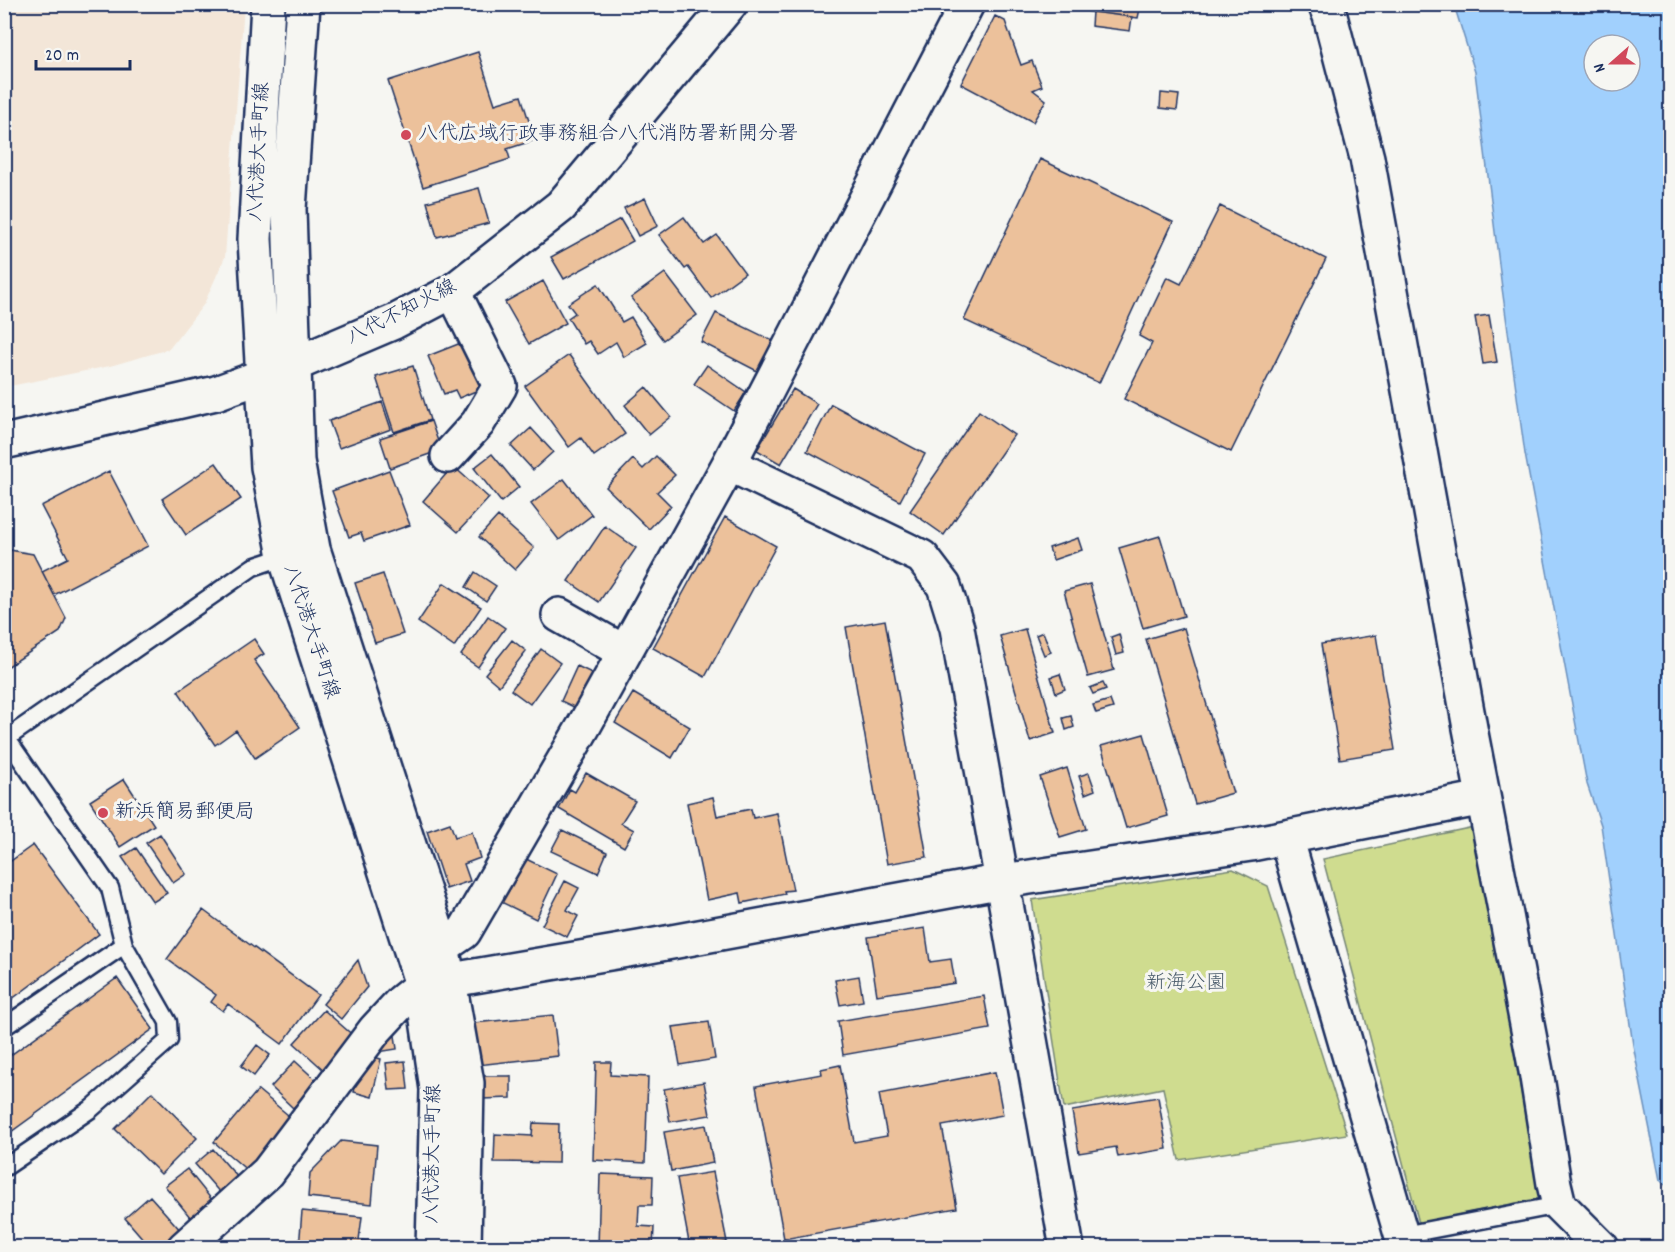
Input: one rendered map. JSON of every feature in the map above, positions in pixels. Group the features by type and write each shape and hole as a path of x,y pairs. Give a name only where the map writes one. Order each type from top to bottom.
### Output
{"street":[{"name":"八代港大手町線","path":"268,4 255,239 261,377 268,467 299,552 467,1083 464,1248"},
{"name":"八代港大手町線","path":"299,552 289,208 303,4"},
{"name":"八代不知火線","path":"4,442 216,393 293,365 394,322 453,291 561,206 730,4"},
{"path":"184,1248 268,1172 375,1030 464,932 729,464 967,4"},
{"path":"1325,4 1367,158 1483,798 1534,1060 1554,1184 1559,1205 1602,1248"},
{"path":"448,456 478,423 500,386 453,291"},
{"path":"729,464 922,557 944,586 957,628 1066,1248"},
{"path":"559,615 624,652"},
{"path":"432,967 650,946 1003,881 1286,837 1483,798"},
{"path":"1286,837 1404,1241"},
{"name":"八代港大手町線","path":"432,967 437,1089 433,1248"}],"lane":[{"path":"4,1168 92,1108 169,1040 168,1022 123,945 110,888 6,740 253,567 299,552"},
{"path":"4,1027 123,945"},
{"path":"1404,1241 1559,1205"}],"shaded area":[{"path":"5,4 244,5 225,257 204,304 169,349 110,366 5,387"}],"green space":[{"path":"1474,827 1540,1198 1419,1223 1323,859"},
{"name":"新海公園","path":"1233,869 1268,886 1347,1134 1179,1160 1163,1088 1064,1108 1032,900"}],"water":[{"path":"1454,5 1670,5 1670,1189 1660,1180 1633,1045 1601,825 1587,784 1525,454 1475,72"}],"building":[{"path":"1062,4 1141,4 1138,18 1062,8"},
{"path":"1092,12 1132,17 1130,31 1091,26"},
{"path":"995,16 1005,21 1021,65 1032,61 1042,86 1033,90 1046,100 1033,122 961,84"},
{"path":"478,52 495,104 521,96 535,140 507,149 510,159 423,187 388,81"},
{"path":"1161,93 1179,95 1177,110 1160,108"},
{"path":"1040,159 1173,222 1099,383 964,320"},
{"path":"479,188 489,223 437,237 427,202"},
{"path":"645,198 658,226 638,236 624,208"},
{"path":"1220,206 1326,259 1231,452 1124,399 1152,343 1139,336 1167,277 1181,284"},
{"path":"684,217 704,244 717,235 745,273 711,298 688,267 685,269 659,235"},
{"path":"620,219 633,241 564,279 551,257"},
{"path":"665,273 697,315 663,340 631,298"},
{"path":"543,281 566,323 529,344 505,302"},
{"path":"598,284 622,322 631,317 647,343 624,357 616,342 598,354 589,341 584,344 568,318 575,313 568,304"},
{"path":"716,313 775,342 759,372 701,342"},
{"path":"1489,315 1497,362 1483,364 1475,317"},
{"path":"471,339 490,385 459,398 455,390 444,394 428,356"},
{"path":"569,355 625,434 594,456 581,438 569,447 525,386"},
{"path":"707,365 746,392 734,411 694,384"},
{"path":"413,366 430,420 394,432 376,377"},
{"path":"646,387 671,417 649,435 625,405"},
{"path":"793,389 817,404 781,464 757,450"},
{"path":"382,402 391,429 339,448 329,421"},
{"path":"831,404 925,454 900,501 807,451"},
{"path":"979,411 1014,435 944,535 910,511"},
{"path":"431,421 441,450 390,468 380,438"},
{"path":"531,428 553,452 533,470 511,446"},
{"path":"492,454 519,487 501,502 474,468"},
{"path":"656,456 675,475 657,492 671,506 649,529 606,487 633,459 643,469"},
{"path":"216,463 241,499 186,535 162,499"},
{"path":"453,466 489,498 458,532 423,501"},
{"path":"389,470 410,525 364,541 361,533 349,537 332,491"},
{"path":"109,471 148,546 54,595 42,571 68,558 41,506"},
{"path":"564,479 592,515 559,540 531,504"},
{"path":"498,516 534,548 515,570 479,537"},
{"path":"725,517 776,546 705,677 653,648"},
{"path":"605,526 636,548 599,602 568,581"},
{"path":"1160,536 1184,616 1143,628 1119,548"},
{"path":"1078,538 1082,550 1053,560 1049,548"},
{"path":"4,549 33,554 66,618 60,632 4,669"},
{"path":"475,572 496,586 486,601 466,587"},
{"path":"383,574 403,634 375,643 355,583"},
{"path":"444,583 481,607 454,647 418,622"},
{"path":"1090,584 1114,670 1088,677 1064,591"},
{"path":"488,616 505,628 478,667 461,655"},
{"path":"885,620 927,857 887,864 846,627"},
{"path":"1184,628 1233,793 1195,804 1146,639"},
{"path":"1025,629 1055,733 1030,741 1000,636"},
{"path":"1043,632 1051,652 1044,655 1036,635"},
{"path":"1119,634 1124,653 1116,655 1111,637"},
{"path":"1376,635 1395,750 1340,759 1321,644"},
{"path":"254,639 264,654 254,660 300,727 255,758 236,730 215,745 178,691"},
{"path":"512,640 526,651 499,686 485,674"},
{"path":"541,649 560,663 530,704 511,690"},
{"path":"577,666 596,675 580,710 561,701"},
{"path":"1060,674 1065,689 1056,693 1051,677"},
{"path":"1103,683 1106,689 1093,694 1090,688"},
{"path":"633,693 690,727 672,758 615,723"},
{"path":"1110,700 1113,708 1096,713 1093,705"},
{"path":"1071,716 1074,727 1066,730 1063,718"},
{"path":"1144,734 1168,816 1126,828 1101,746"},
{"path":"1067,768 1086,829 1060,837 1040,777"},
{"path":"586,773 635,801 621,823 634,830 624,847 559,809 570,789 575,792"},
{"path":"1089,773 1095,790 1085,794 1079,776"},
{"path":"124,779 154,825 120,847 90,801"},
{"path":"713,797 717,816 751,809 753,818 777,813 793,890 784,891 785,894 742,903 740,893 707,900 687,803"},
{"path":"450,823 455,837 472,832 480,858 464,864 470,881 446,889 427,831"},
{"path":"562,830 607,852 598,873 551,851"},
{"path":"160,834 186,874 173,883 146,843"},
{"path":"33,845 99,934 4,1005 4,866"},
{"path":"136,848 167,893 153,902 122,857"},
{"path":"522,857 557,874 536,919 501,902"},
{"path":"565,881 579,888 567,910 578,916 567,937 542,925"},
{"path":"203,910 318,995 282,1044 228,1004 223,1011 211,1002 216,995 167,959"},
{"path":"925,928 930,962 951,959 955,983 877,995 868,937"},
{"path":"358,960 367,987 341,1019 323,1004"},
{"path":"859,976 863,1001 840,1005 835,980"},
{"path":"117,978 153,1029 4,1137 4,1060"},
{"path":"984,996 990,1029 843,1055 838,1021"},
{"path":"324,1010 356,1038 326,1072 294,1043"},
{"path":"553,1015 558,1056 478,1065 474,1023"},
{"path":"709,1022 715,1059 680,1065 673,1027"},
{"path":"394,1029 397,1049 378,1052"},
{"path":"257,1045 270,1055 254,1076 241,1066"},
{"path":"363,1054 381,1059 372,1097 354,1092"},
{"path":"295,1061 318,1082 293,1108 271,1087"},
{"path":"405,1061 408,1089 389,1090 386,1063"},
{"path":"596,1062 611,1062 610,1075 648,1077 645,1163 593,1160"},
{"path":"840,1065 854,1142 887,1136 879,1094 995,1072 1003,1115 942,1126 957,1208 784,1239 756,1086 822,1074 821,1069"},
{"path":"482,1076 511,1076 511,1098 482,1099"},
{"path":"704,1082 710,1115 670,1122 664,1089"},
{"path":"258,1090 294,1120 249,1172 214,1142"},
{"path":"152,1092 197,1138 161,1174 115,1129"},
{"path":"1158,1097 1167,1149 1118,1157 1116,1147 1079,1153 1072,1111"},
{"path":"533,1123 559,1124 558,1163 494,1162 495,1134 532,1136"},
{"path":"706,1125 713,1163 671,1171 664,1132"},
{"path":"341,1141 377,1145 372,1204 308,1197 310,1173"},
{"path":"213,1149 240,1180 222,1195 195,1164"},
{"path":"187,1169 212,1200 190,1217 165,1186"},
{"path":"713,1172 727,1242 690,1248 677,1178"},
{"path":"600,1174 653,1176 652,1205 639,1205 638,1226 654,1227 653,1248 598,1248"},
{"path":"150,1196 182,1232 164,1248 151,1248 125,1218"},
{"path":"302,1211 362,1217 359,1240 402,1245 402,1248 299,1248"}],"place":[{"name":"八代広域行政事務組合八代消防署新開分署","path":"406,135"},
{"name":"新浜簡易郵便局","path":"103,813"}]}
